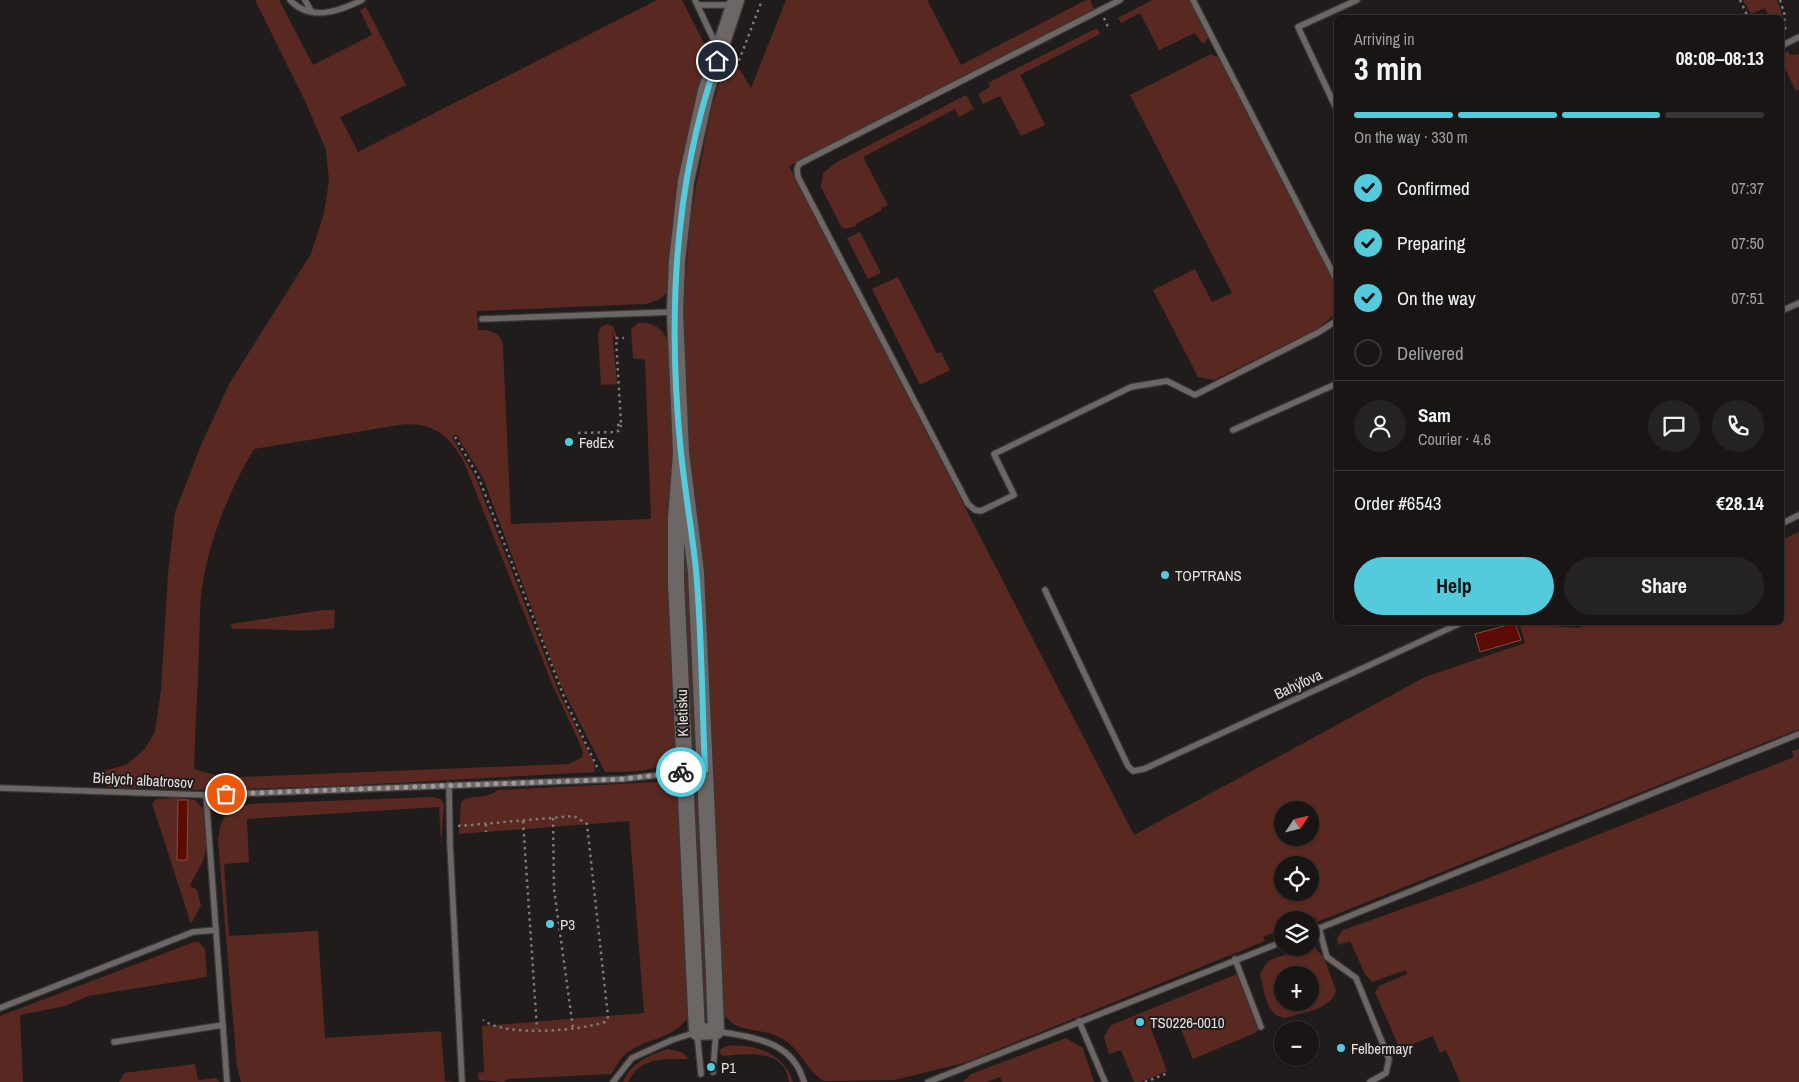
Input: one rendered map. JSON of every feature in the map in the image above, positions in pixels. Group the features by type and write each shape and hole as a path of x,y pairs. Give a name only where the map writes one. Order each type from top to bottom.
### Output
{"street":[{"name":"K letisku","path":"716,1031 696,572 681,453 675,312 677,261 686,181 706,91 735,3"},
{"name":"K letisku","path":"681,453 676,520 676,582 697,1032"},
{"path":"697,1032 716,1031"}],"lane":[{"path":"290,0 297,6 311,11 338,12 362,0"},
{"path":"305,0 311,11"},
{"path":"1120,0 800,164 797,169 798,177 968,504 981,511 1014,494 994,454 1130,387 1167,381 1195,395 1319,332 1334,322"},
{"path":"1193,0 1334,275"},
{"path":"1334,104 1298,27 1357,0"},
{"path":"719,54 697,3 735,3"},
{"path":"1784,44 1799,37"},
{"path":"1784,310 1799,303"},
{"path":"482,319 675,312"},
{"path":"1233,430 1334,385"},
{"path":"1784,522 1799,515"},
{"name":"Bahýľova","path":"1045,590 1128,766 1133,771 1144,769 1456,625"},
{"path":"1370,1082 1386,1073 1389,1059 1356,978 1327,957 1319,928 1799,734"},
{"name":"Bielych albatrosov","path":"0,788 206,795 661,776 684,771 705,770"},
{"path":"450,785 450,826 462,1082"},
{"path":"206,795 227,1082"},
{"path":"0,1008 193,932 216,930"},
{"path":"928,1082 1234,959 1274,945"},
{"path":"1234,959 1261,1028"},
{"path":"1079,1021 1105,1082"},
{"path":"114,1042 223,1026"},
{"path":"713,1072 716,1031 764,1041 782,1049 796,1061 804,1082"},
{"path":"614,1082 632,1058 672,1040 697,1032 701,1074"}],"path":[{"path":"737,66 762,0"},
{"path":"1740,0 1747,15"},
{"path":"1780,0 1785,16 1784,26"},
{"path":"578,433 616,432 620,430 616,338 624,338"},
{"path":"455,437 478,476 566,702 598,767 601,779"},
{"path":"450,826 574,816 587,824 608,1017 605,1022 573,1028 507,1030 490,1026 483,1020"},
{"path":"553,818 554,889 573,1028"},
{"path":"523,820 536,1029"},
{"path":"486,824 486,832"},
{"path":"1145,1082 1168,1073"}],"shaded area":[{"path":"255,0 279,0 313,65 372,35 360,10 366,7 406,85 340,117 358,152 657,0 682,0 705,45 708,61 670,289 659,299 645,304 477,311 478,330 495,333 502,341 503,346 511,524 651,519 645,360 633,358 631,329 638,323 652,324 663,332 668,341 672,427 675,743 672,754 658,766 648,770 605,772 560,684 483,478 456,434 452,437 475,476 560,695 594,763 595,772 338,786 204,790 107,787 103,771 126,765 144,750 155,732 161,690 168,574 175,512 201,445 229,384 311,254 324,213 329,181 326,150 306,103","holes":["405,424 425,426 440,433 452,445 464,462 553,686 580,744 583,753 581,758 569,764 242,777 215,775 194,769 200,612 204,576 212,543 223,511 254,449"]},
{"path":"786,0 927,0 961,65 1086,0 1090,0 1094,9 789,166 1134,835 1425,677 1525,643 1520,625 1578,628 1587,625 1784,625 1784,539 1799,532 1799,729 1319,921 1319,911 1274,911 1274,932 1263,937 1265,941 964,1063 894,1080 824,1081 817,1076 798,1052 785,1041 769,1033 740,1027 728,1019 723,1012 702,553 690,465 683,315 690,224 696,186 712,107 725,64 740,70 751,88"},
{"path":"1152,0 1190,0 1209,35 1205,43 1202,43 1195,33 1159,50 1140,13 1121,23 1118,18"},
{"path":"1743,0 1777,0 1782,14 1768,15 1765,8 1751,14"},
{"path":"1097,28 1100,34 1020,75 1045,125 1021,136 1000,96 983,104 978,94 990,87 988,83"},
{"path":"1788,51 1790,55 1799,54 1799,89 1796,91 1784,66 1784,53"},
{"path":"1211,54 1218,57 1334,282 1334,315 1319,328 1214,380 1198,377 1153,290 1195,269 1212,302 1232,293 1130,95"},
{"path":"966,95 974,109 959,117 955,109 863,157 888,205 856,224 857,226 845,229 841,226 821,187 823,173 837,162"},
{"path":"860,232 881,273 868,279 847,238"},
{"path":"898,277 937,354 941,352 950,370 920,385 872,289"},
{"path":"607,324 613,326 617,337 614,337 612,328 617,384 601,385 598,333 601,327"},
{"path":"687,540 696,758 693,759 682,541"},
{"path":"335,610 334,628 321,630 232,629 231,624"},
{"path":"1508,625 1516,625 1521,640 1480,652 1475,634"},
{"path":"1799,749 1799,1082 1460,1082 1446,1050 1440,1053 1433,1036 1400,1049 1375,992 1379,986 1407,974 1406,970 1372,982 1365,974 1350,941 1338,945 1337,938 1343,930 1481,881 1794,757 1792,751"},
{"path":"677,781 688,1016 684,1023 670,1033 628,1052 611,1074 507,1079 504,1082 479,1080 478,1073 484,1072 482,1026 644,1013 629,821 459,834 461,802 465,799 488,795 498,790"},
{"path":"692,783 698,788 708,1005 704,1005"},
{"path":"432,797 441,799 444,804 441,844 439,807 247,819 249,862 224,864 229,936 318,931 325,1038 441,1031 445,1081 456,1082 241,1082 237,1067 218,841 221,826 226,815 235,809 250,804"},
{"path":"178,798 195,800 203,809 206,833 204,857 190,886 197,890 201,905 191,924 152,803 157,799"},
{"path":"178,800 188,800 187,860 177,860"},
{"path":"194,942 199,942 205,949 207,977 88,996 65,1006 20,1015 23,1082 0,1082 0,1016"},
{"path":"1319,953 1324,958 1336,990 1334,996 1329,1002 1319,1008 1319,966 1274,966 1274,1011 1310,1011 1285,1018 1279,1016 1274,1013 1270,1007 1265,994 1260,974 1270,960 1281,956 1319,956"},
{"path":"1237,974 1258,1030 1255,1033 1193,1059 1176,1017 1150,1026 1167,1071 1141,1082 1134,1082 1121,1050 1109,1054 1104,1037 1110,1026"},
{"path":"1066,1038 1083,1048 1094,1082 1002,1082 1000,1077 986,1082 963,1082 971,1074"},
{"path":"727,1046 748,1046 768,1052 783,1064 793,1082 789,1082 786,1071 781,1063 773,1058 754,1054 723,1056 719,1053 721,1049"},
{"path":"668,1049 682,1052 689,1059 662,1059 646,1063 633,1074 628,1082 623,1082 630,1070 641,1061"},
{"path":"195,1064 198,1080 216,1078 220,1082 119,1082 124,1073"}],"way so far":[{"path":"226,794 623,779 661,776 681,772"}],"place":[{"name":"FedEx","path":"569,442"},
{"name":"TOPTRANS","path":"1165,575"},
{"name":"P3","path":"550,924"},
{"name":"TS0226-0010","path":"1140,1022"},
{"name":"Felbermayr","path":"1341,1048"},
{"name":"P1","path":"711,1067"}],"route":[{"path":"681,772 705,770 696,572 681,453 675,312 677,261 686,181 706,91 717,61"}]}
